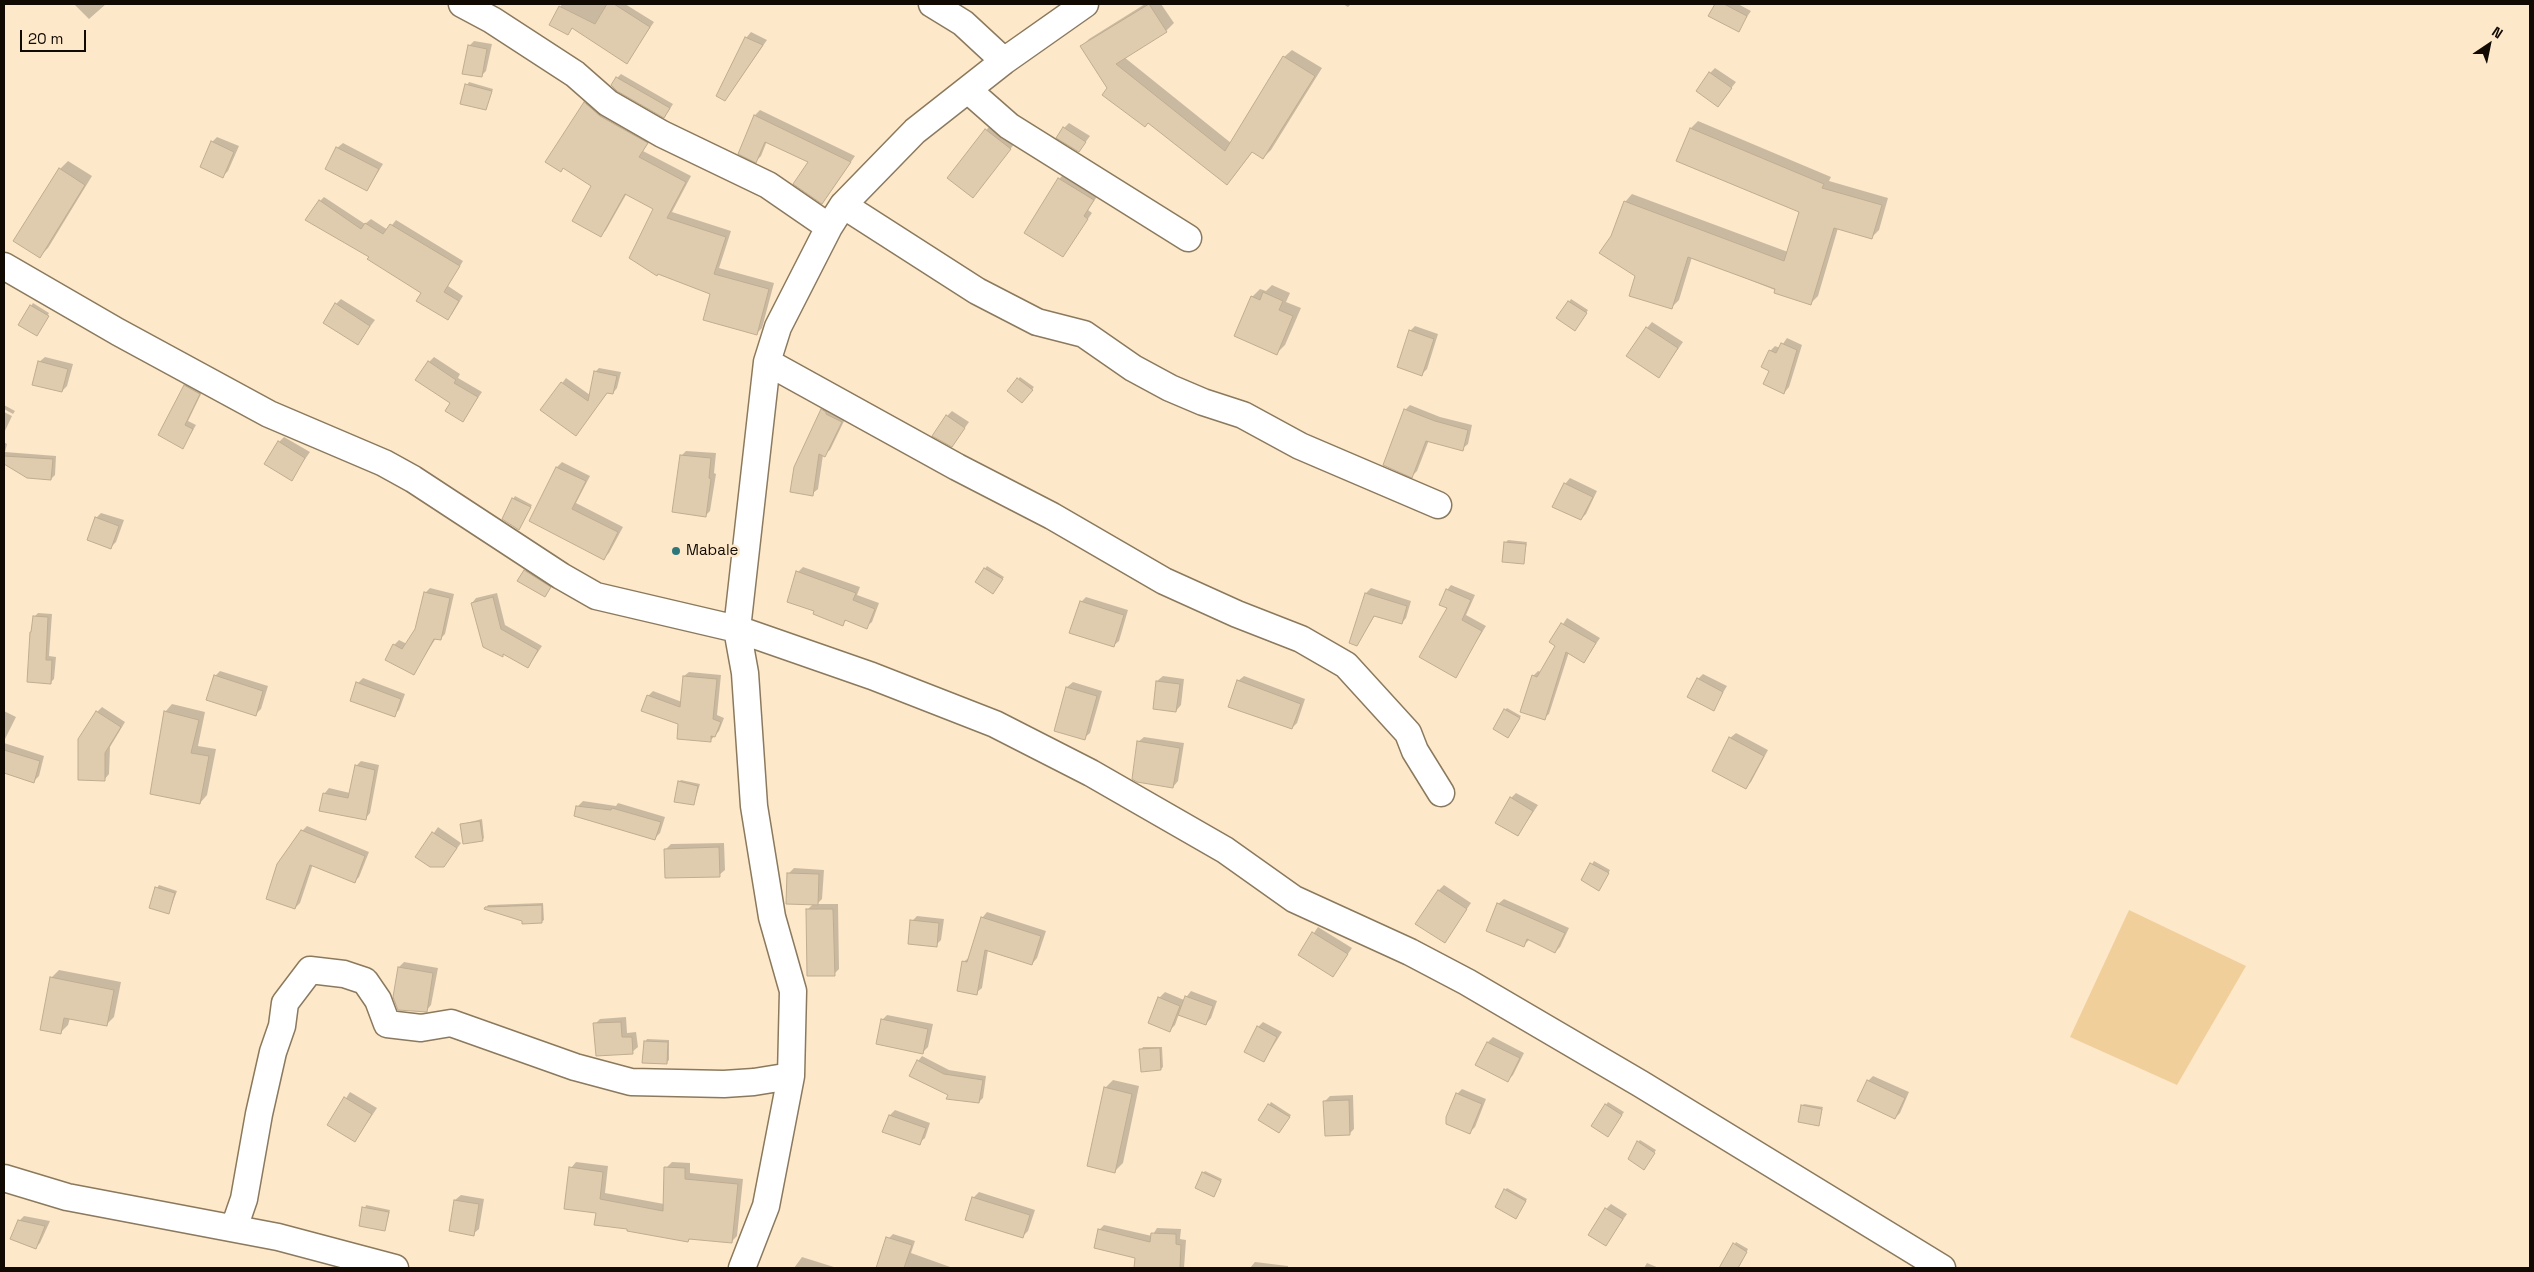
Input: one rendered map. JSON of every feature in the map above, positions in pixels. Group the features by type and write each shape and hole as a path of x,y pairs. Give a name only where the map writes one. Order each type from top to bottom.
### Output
{"street":[{"path":"462,4 492,20 575,74 608,103 662,134 768,185 829,226"},
{"path":"932,4 963,23 1004,61"},
{"path":"742,1268 766,1206 791,1076 793,991 772,917 754,806 744,673 737,629 767,362 778,326 829,226 843,205 915,131 1004,61 1085,4"},
{"path":"968,90 1009,126 1188,238"},
{"path":"843,205 977,291 1037,322 1084,334 1134,368 1170,388 1244,416 1300,446 1438,505"},
{"path":"4,266 118,332 269,414 406,475 596,596 737,629 872,676 995,724 1091,773 1225,850 1294,899 1410,952 1467,982 1641,1084 1942,1268"},
{"path":"767,362 957,467 1052,516 1164,581 1237,614 1301,639 1346,665 1408,733 1415,751 1441,793"},
{"path":"234,1228 244,1199 259,1114 273,1052 282,1026 285,1003 310,970 344,974 365,982 378,1000 387,1024 421,1028 452,1023 575,1067 631,1082 724,1084 754,1082 791,1076"},
{"path":"4,1178 67,1197 278,1237 395,1268"}],"shaded area":[{"path":"2129,910 2246,966 2177,1085 2070,1037"}],"building":[{"path":"607,4 614,4 650,27 627,64 572,28 568,35 549,25 559,6 595,24"},
{"path":"1149,4 1167,32 1116,64 1225,151 1283,56 1315,76 1263,159 1252,152 1227,185 1148,123 1145,127 1102,95 1107,88 1080,46"},
{"path":"1715,4 1724,4 1747,16 1739,32 1708,16"},
{"path":"745,37 763,45 725,101 716,96"},
{"path":"468,45 487,49 482,77 462,74"},
{"path":"1709,72 1732,88 1718,107 1696,91"},
{"path":"616,77 670,108 664,118 617,91 611,85"},
{"path":"465,84 492,91 486,110 460,104"},
{"path":"584,102 600,116 648,143 639,157 686,182 667,218 726,237 714,274 769,289 757,335 703,320 710,294 658,274 657,276 629,258 653,209 625,194 601,237 572,221 591,186 563,168 561,172 545,162"},
{"path":"754,115 851,162 822,204 793,184 808,162 765,142 756,163 738,154"},
{"path":"1063,127 1086,142 1079,152 1056,138"},
{"path":"1690,128 1824,184 1822,188 1882,205 1872,239 1834,228 1811,305 1774,293 1775,289 1688,257 1672,309 1629,296 1635,276 1599,253 1611,236 1624,201 1784,261 1799,212 1676,161"},
{"path":"985,129 1011,149 973,198 947,178"},
{"path":"211,141 234,152 223,178 200,167"},
{"path":"336,147 379,169 367,191 325,169"},
{"path":"59,168 85,185 40,258 13,241"},
{"path":"1058,178 1094,200 1084,216 1088,219 1063,257 1024,233"},
{"path":"319,200 361,229 365,223 383,234 390,224 460,266 444,292 459,301 448,320 416,301 421,293 367,259 369,257 305,220"},
{"path":"1263,292 1283,301 1279,310 1293,316 1277,355 1234,336 1251,296 1260,300"},
{"path":"1568,301 1587,313 1575,331 1556,318"},
{"path":"335,303 370,326 358,345 323,323"},
{"path":"30,305 49,316 37,336 18,325"},
{"path":"1646,327 1678,348 1659,378 1626,356"},
{"path":"1409,330 1434,339 1422,376 1397,367"},
{"path":"1781,343 1797,350 1784,394 1763,384 1769,371 1761,367 1769,350 1776,353"},
{"path":"38,361 68,369 62,392 32,385"},
{"path":"428,361 456,380 454,383 478,397 463,422 445,411 450,403 415,380"},
{"path":"594,371 617,376 613,394 607,393 576,436 540,410 561,382 588,401"},
{"path":"1017,378 1033,390 1022,403 1007,391"},
{"path":"184,385 200,394 185,425 193,429 183,449 158,435"},
{"path":"821,409 826,414 842,422 825,457 819,454 813,496 790,492 794,467"},
{"path":"1404,409 1435,421 1468,430 1463,451 1426,441 1412,478 1383,465"},
{"path":"946,415 965,428 952,447 932,436"},
{"path":"278,441 305,458 292,481 264,464"},
{"path":"680,455 711,458 709,478 711,479 706,517 672,512"},
{"path":"4,456 53,459 51,480 27,478 4,464"},
{"path":"556,467 586,481 572,509 618,532 604,560 529,521"},
{"path":"1564,483 1593,497 1581,520 1552,507"},
{"path":"512,498 531,507 519,530 502,519"},
{"path":"95,517 119,526 111,549 87,540"},
{"path":"1504,542 1526,544 1524,564 1502,562"},
{"path":"984,568 1003,579 993,594 975,582"},
{"path":"524,570 551,587 545,597 517,581"},
{"path":"796,571 856,593 853,600 875,609 867,629 845,620 843,626 813,614 814,611 787,602"},
{"path":"1446,589 1471,600 1462,620 1482,631 1456,678 1419,657 1447,608 1439,605"},
{"path":"424,592 450,598 441,640 434,639 414,675 385,660 393,644 402,649 415,629"},
{"path":"1365,593 1407,606 1402,624 1374,616 1357,646 1349,643"},
{"path":"493,597 501,629 538,650 528,668 503,654 503,657 483,647 471,603"},
{"path":"1080,601 1124,615 1114,647 1069,633"},
{"path":"33,616 48,617 46,660 52,660 51,684 27,682 30,632"},
{"path":"1561,623 1596,643 1584,663 1566,652 1545,720 1520,712 1532,675 1537,677 1555,646 1549,642"},
{"path":"214,675 263,691 256,716 206,700"},
{"path":"683,676 717,679 713,719 721,722 715,737 711,736 711,742 677,739 678,724 641,711 647,695 680,707"},
{"path":"1697,678 1723,692 1714,711 1687,697"},
{"path":"1237,680 1301,704 1292,729 1228,707"},
{"path":"1156,681 1180,684 1176,712 1153,709"},
{"path":"356,682 401,699 395,717 350,701"},
{"path":"1066,687 1097,696 1085,740 1054,731"},
{"path":"1504,709 1520,718 1508,738 1493,729"},
{"path":"96,711 121,727 105,753 105,781 78,780 78,739"},
{"path":"164,711 199,720 191,753 209,756 200,804 150,794"},
{"path":"1729,737 1764,756 1746,789 1712,771"},
{"path":"1137,741 1180,748 1173,788 1137,782 1132,779"},
{"path":"4,750 40,761 34,783 4,773"},
{"path":"355,765 375,770 366,820 319,811 323,793 348,798"},
{"path":"678,781 698,786 694,805 674,802"},
{"path":"1510,797 1533,811 1518,836 1495,823"},
{"path":"576,806 611,810 612,808 661,822 655,840 574,816"},
{"path":"480,821 483,841 463,844 460,824"},
{"path":"301,830 365,856 355,883 310,865 295,909 266,899 277,864"},
{"path":"432,832 457,848 444,867 430,867 415,857"},
{"path":"719,847 720,877 665,878 664,849"},
{"path":"1590,863 1609,873 1599,891 1581,880"},
{"path":"787,873 819,874 818,905 786,904"},
{"path":"155,887 175,893 169,914 149,908"},
{"path":"1438,890 1467,909 1445,943 1415,924"},
{"path":"1497,903 1565,933 1555,953 1527,939 1524,947 1486,931"},
{"path":"542,905 542,923 522,924 522,921 484,909 485,907"},
{"path":"806,909 833,909 835,976 807,976"},
{"path":"981,917 1041,936 1032,965 985,950 977,995 957,991 962,961 967,962"},
{"path":"910,920 939,923 937,947 908,944"},
{"path":"1312,932 1348,954 1333,977 1298,955"},
{"path":"398,967 433,973 427,1012 398,1010 393,997"},
{"path":"50,977 114,990 107,1026 64,1018 61,1034 40,1030"},
{"path":"1185,996 1213,1006 1206,1025 1178,1015"},
{"path":"1158,997 1180,1006 1170,1032 1148,1023"},
{"path":"881,1019 928,1029 923,1054 876,1044"},
{"path":"621,1022 622,1037 632,1037 633,1054 596,1056 593,1023"},
{"path":"1257,1026 1277,1037 1264,1062 1244,1052"},
{"path":"644,1041 668,1042 667,1064 642,1063"},
{"path":"1487,1042 1520,1058 1508,1082 1475,1065"},
{"path":"1160,1048 1161,1070 1141,1072 1139,1049"},
{"path":"917,1060 944,1074 983,1080 979,1103 946,1099 948,1095 909,1076"},
{"path":"1867,1080 1905,1098 1895,1119 1857,1101"},
{"path":"1104,1087 1132,1094 1115,1173 1087,1166"},
{"path":"1456,1093 1482,1104 1470,1134 1446,1124 1446,1117"},
{"path":"344,1097 372,1114 355,1142 327,1125"},
{"path":"1349,1100 1350,1135 1325,1136 1323,1101"},
{"path":"1268,1104 1290,1117 1279,1133 1258,1120"},
{"path":"1605,1104 1622,1115 1608,1137 1591,1126"},
{"path":"1801,1105 1822,1109 1819,1126 1798,1122"},
{"path":"889,1115 926,1128 920,1145 882,1132"},
{"path":"1637,1141 1655,1153 1644,1170 1628,1159"},
{"path":"569,1167 603,1172 600,1199 663,1211 664,1167 685,1168 685,1179 738,1184 732,1243 689,1239 688,1242 627,1231 627,1229 594,1225 596,1213 564,1209"},
{"path":"1202,1172 1221,1181 1214,1197 1195,1188"},
{"path":"1504,1189 1526,1201 1516,1219 1495,1207"},
{"path":"972,1197 1030,1215 1023,1238 965,1220"},
{"path":"454,1200 479,1204 474,1236 449,1231"},
{"path":"362,1207 389,1212 385,1231 359,1226"},
{"path":"1605,1208 1623,1219 1606,1246 1588,1235"},
{"path":"18,1220 45,1226 36,1249 10,1239"},
{"path":"1098,1229 1150,1242 1151,1233 1176,1234 1176,1244 1181,1245 1180,1268 1134,1268 1135,1258 1094,1248"},
{"path":"886,1237 912,1245 904,1268 876,1268"},
{"path":"1733,1243 1747,1252 1738,1268 1719,1268"}],"place":[{"name":"Mabale","path":"676,551"}]}
